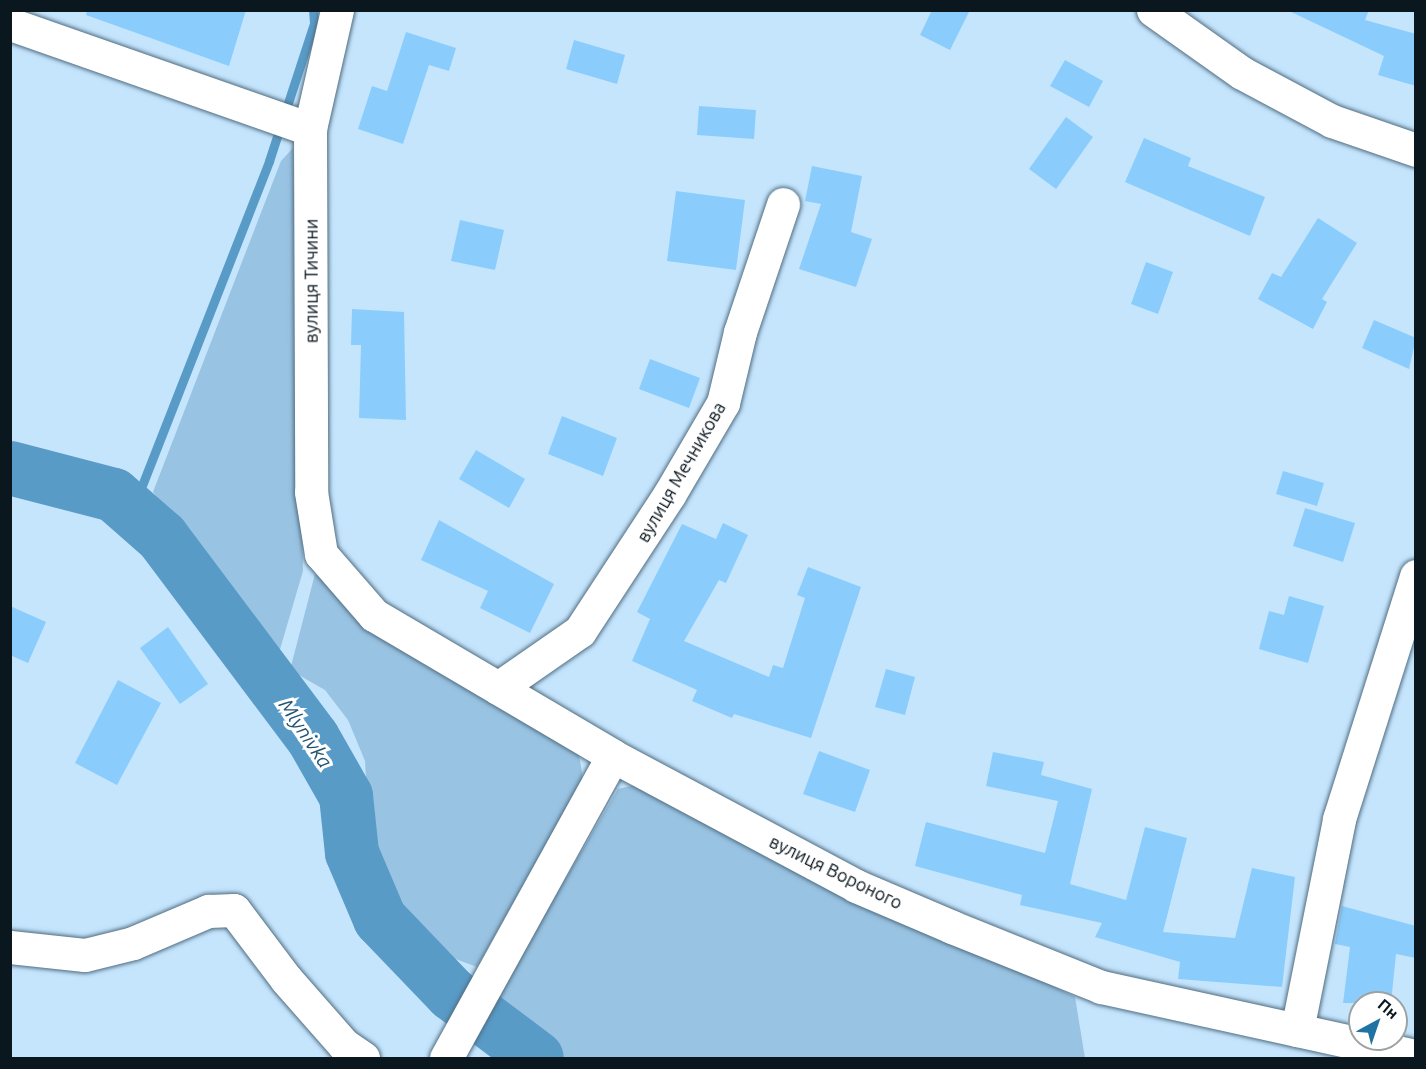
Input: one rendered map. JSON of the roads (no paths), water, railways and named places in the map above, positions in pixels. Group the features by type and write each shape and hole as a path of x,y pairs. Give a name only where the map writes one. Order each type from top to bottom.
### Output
{"street":[{"name":"вулиця Тичини","path":"321,554 311,492 303,126 337,10"},
{"path":"1153,10 1262,83 1332,120 1416,150"},
{"path":"10,24 303,126"},
{"name":"вулиця Мечникова","path":"498,688 580,631 619,578 717,414 783,204"},
{"name":"вулиця Вороного","path":"321,554 374,615 613,756 856,886 1101,987 1416,1056"},
{"path":"1297,1030 1339,819 1416,576"},
{"path":"452,1048 613,756"},
{"path":"10,947 85,956 133,943 208,911 234,910 286,979 344,1045 363,1059"}],"waterway":[{"path":"132,511 269,161 314,23 313,10"},
{"name":"Mlynivka","path":"10,468 114,495 162,537 313,738 346,796 352,853 380,919 452,994 537,1058"}]}
